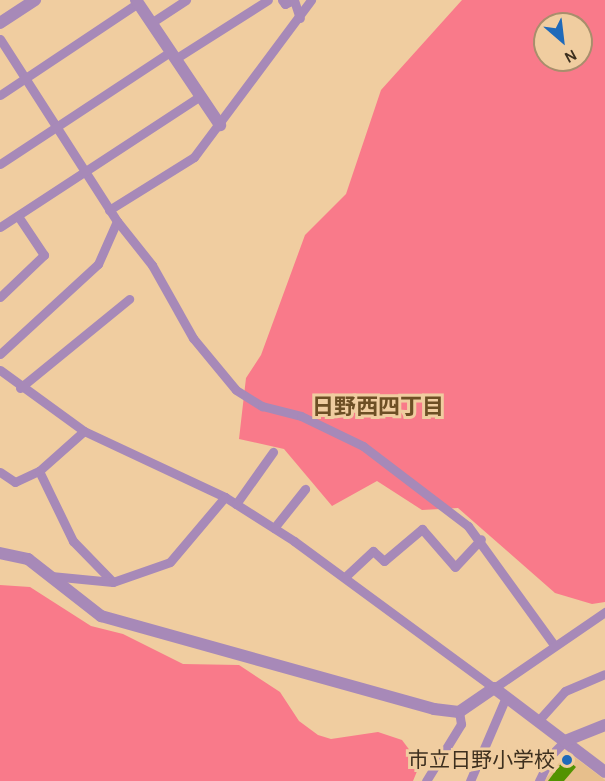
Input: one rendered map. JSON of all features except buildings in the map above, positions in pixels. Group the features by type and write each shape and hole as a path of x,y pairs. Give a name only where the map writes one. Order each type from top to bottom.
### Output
{"street":[{"path":"0,23 35,0"},
{"path":"151,23 186,0"},
{"path":"0,164 173,56 268,0"},
{"path":"282,0 285,4 293,0 300,18"},
{"path":"109,210 194,157 300,18 311,0"},
{"path":"0,95 137,2 219,125"},
{"path":"0,39 87,170 109,210 158,274 194,338 237,390 262,406 301,416 363,446 481,539 554,645"},
{"path":"0,227 199,97"},
{"path":"0,297 44,255 18,216"},
{"path":"0,354 98,264 117,221"},
{"path":"20,388 129,299"},
{"path":"0,370 20,388 84,431 225,497 274,528 346,576 605,772"},
{"path":"0,472 15,482 39,471 84,431"},
{"path":"236,504 273,452"},
{"path":"39,471 73,541 113,582"},
{"path":"274,528 305,489"},
{"path":"50,575 113,582 170,562 225,497"},
{"path":"346,576 373,551 384,561 422,529 455,567 481,539"},
{"path":"0,553 28,560 50,575 72,599 101,616 459,712 605,612"},
{"path":"538,721 565,691 605,674"},
{"path":"470,781 506,697"},
{"path":"426,781 461,724 459,712"},
{"path":"539,781 552,754 565,741 605,725"}],"shaded area":[{"path":"462,0 605,0 605,602 592,604 555,593 458,508 422,510 377,481 332,506 284,449 239,439 246,378 261,355 305,235 346,194 381,90"},
{"path":"0,585 30,587 91,626 123,634 183,664 239,665 280,692 299,721 318,735 331,739 378,732 402,740 420,764 413,781 0,781"},
{"name":"市立日野小学校","path":"568,752 605,780 605,781 544,781"},
{"path":"565,758 576,767 564,781 548,781"}],"place":[{"name":"市立日野小学校","path":"567,760"}],"district":[{"name":"日野西四丁目","path":"378,408"}]}
